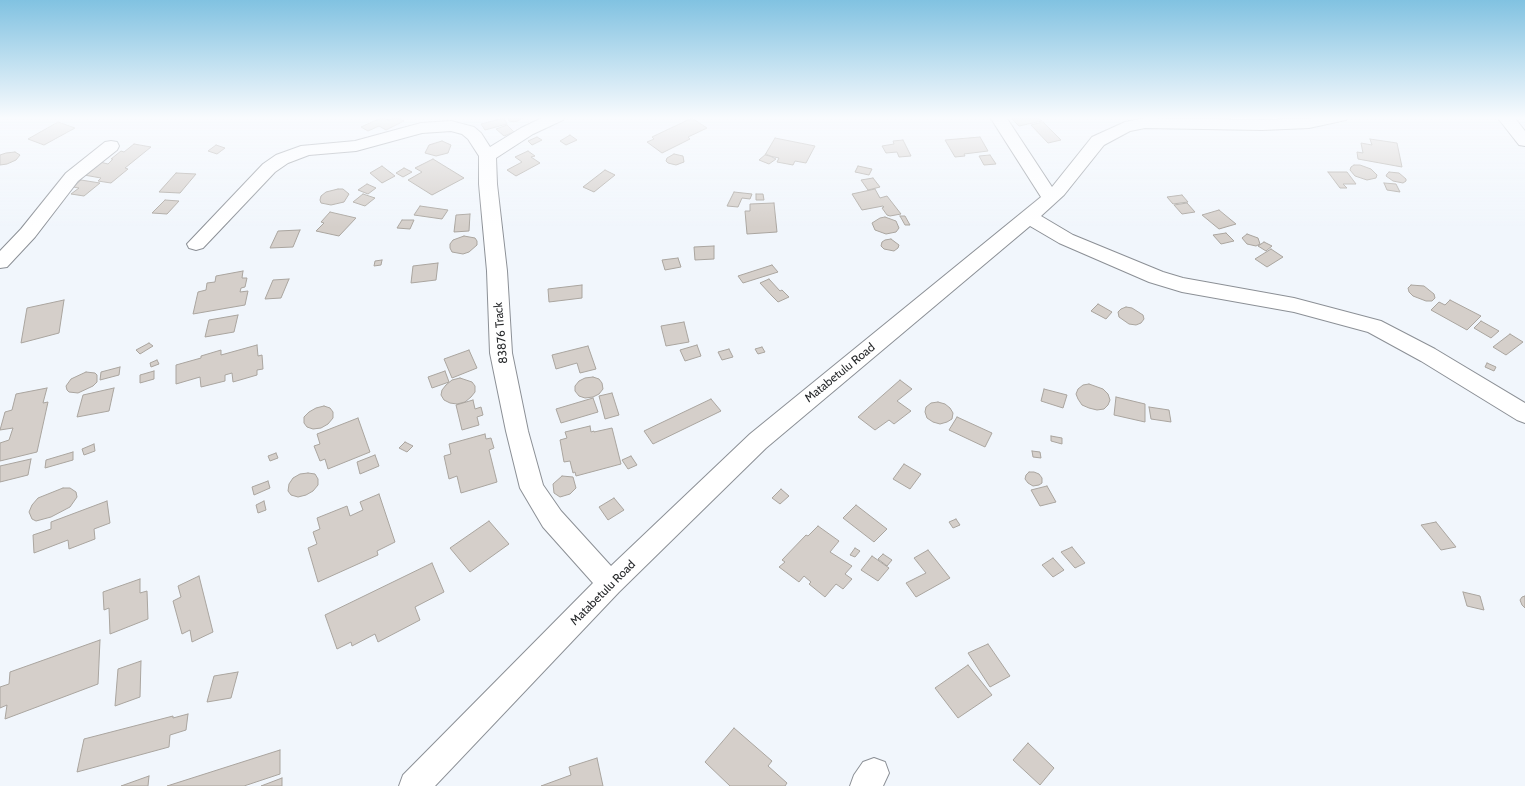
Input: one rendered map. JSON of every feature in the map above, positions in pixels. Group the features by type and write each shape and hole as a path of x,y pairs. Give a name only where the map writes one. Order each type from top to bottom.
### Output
{"street":[{"path":"0,262 28,233 72,177 101,154"},
{"path":"196,244 218,224 269,168 282,159 295,154"},
{"path":"487,156 491,154"},
{"path":"1022,154 1050,198"},
{"name":"Matabetulu Road","path":"414,786 610,584 758,440 1029,217 1058,191 1088,154"},
{"name":"83876 Track","path":"487,156 488,184 497,270 501,353 517,432 532,488 552,519 610,584"},
{"path":"1029,217 1066,239 1156,277 1182,285 1294,305 1374,326 1428,355 1525,414"}],"building":[{"path":"18,154 20,155 16,160 0,165 0,155"},
{"path":"118,154 143,154 125,168 128,169 111,183 98,181 101,178 84,175 100,162 108,164 113,159 111,159"},
{"path":"427,154 445,154 436,156"},
{"path":"522,154 532,154 535,156 531,157 540,163 516,176 507,170 522,162 515,157"},
{"path":"674,154 683,156 684,162 676,165 668,163 666,161 667,158"},
{"path":"766,154 811,154 806,163 795,161 793,165 777,162 779,158 765,155"},
{"path":"766,154 776,159 769,164 759,160"},
{"path":"898,154 910,154 911,156 899,157"},
{"path":"953,154 967,154 964,154 965,156 955,157"},
{"path":"1357,154 1399,154 1402,167 1358,159"},
{"path":"990,155 996,164 984,165 979,156"},
{"path":"433,159 464,178 432,195 408,180 422,172 415,168"},
{"path":"1354,165 1360,165 1371,169 1377,175 1376,178 1367,180 1355,176 1350,170"},
{"path":"382,166 395,176 382,183 370,173"},
{"path":"858,166 872,169 869,175 855,172"},
{"path":"404,168 412,172 403,177 396,173"},
{"path":"605,170 615,175 594,192 583,187"},
{"path":"1328,172 1347,172 1356,184 1343,184 1347,188 1340,188"},
{"path":"1389,172 1399,173 1406,179 1406,181 1403,183 1393,181 1386,176"},
{"path":"176,173 196,174 180,193 159,192"},
{"path":"873,178 880,187 868,190 861,180"},
{"path":"81,180 100,183 84,196 71,194 79,188 73,187"},
{"path":"1384,183 1396,184 1400,192 1387,190"},
{"path":"367,184 376,188 368,194 358,190"},
{"path":"343,189 349,194 344,202 331,205 321,203 321,196 326,192"},
{"path":"875,189 880,198 887,196 901,214 890,216 887,215 882,208 884,207 883,206 862,210 852,194"},
{"path":"734,192 752,194 750,199 742,198 738,207 727,206"},
{"path":"363,194 375,198 365,206 353,202"},
{"path":"756,194 763,194 764,200 756,200"},
{"path":"1182,195 1188,202 1173,204 1167,197"},
{"path":"165,200 179,201 167,214 152,213"},
{"path":"774,203 777,232 747,234 745,211 750,211 750,204"},
{"path":"1187,203 1195,212 1182,214 1174,205"},
{"path":"420,206 448,210 442,219 414,215"},
{"path":"1219,210 1236,224 1219,229 1202,215"},
{"path":"330,212 356,218 339,236 316,231 324,223 321,222"},
{"path":"470,214 469,231 454,232 456,215"},
{"path":"900,216 905,216 910,225 905,225"},
{"path":"885,217 896,221 899,228 896,232 886,234 875,230 872,223"},
{"path":"402,220 414,220 410,229 397,228"},
{"path":"300,230 293,247 270,248 278,231"},
{"path":"1226,233 1234,241 1221,244 1213,235"},
{"path":"1247,234 1258,238 1260,244 1256,246 1247,244 1242,238"},
{"path":"464,236 475,238 477,245 469,252 463,254 452,252 450,244 453,240"},
{"path":"891,239 899,245 894,251 884,249 881,246 882,242"},
{"path":"1264,242 1272,246 1266,251 1258,246"},
{"path":"714,246 714,259 695,260 694,247"},
{"path":"1271,249 1283,257 1267,267 1255,259"},
{"path":"678,258 681,267 665,270 662,260"},
{"path":"382,260 381,265 374,266 375,261"},
{"path":"438,263 436,280 411,283 413,266"},
{"path":"772,265 778,272 743,283 738,276"},
{"path":"243,271 242,278 247,278 245,287 241,288 240,292 248,291 245,305 193,314 198,292 206,290 207,283 215,282 216,276"},
{"path":"289,279 281,298 265,299 273,280"},
{"path":"769,279 780,291 782,290 789,297 778,302 760,283"},
{"path":"582,285 582,298 549,302 548,289"},
{"path":"1411,285 1424,286 1434,294 1435,298 1432,301 1426,301 1413,296 1409,292 1408,288"},
{"path":"64,300 59,333 21,343 27,308"},
{"path":"1450,300 1481,316 1467,330 1431,310 1439,302 1445,305"},
{"path":"1098,304 1112,312 1106,319 1091,311"},
{"path":"1126,307 1132,308 1143,315 1144,319 1141,323 1136,325 1129,324 1119,317 1118,312"},
{"path":"238,315 234,332 205,337 209,320"},
{"path":"1481,321 1499,331 1491,338 1474,328"},
{"path":"684,322 689,342 666,346 661,326"},
{"path":"1510,334 1523,342 1506,355 1493,347"},
{"path":"149,343 153,346 140,354 136,350"},
{"path":"257,345 258,356 262,355 263,369 257,370 257,375 233,382 232,373 225,375 225,381 201,387 200,377 176,384 176,365 201,358 201,356 221,350 221,355"},
{"path":"697,345 701,356 685,361 680,350"},
{"path":"588,346 596,369 580,373 577,363 556,369 552,355"},
{"path":"762,347 765,352 758,354 755,349"},
{"path":"729,349 733,357 722,360 718,352"},
{"path":"469,350 477,368 452,378 444,359"},
{"path":"157,360 159,364 151,367 150,363"},
{"path":"1487,363 1496,367 1494,371 1485,367"},
{"path":"120,367 119,375 100,380 101,372"},
{"path":"154,371 154,379 140,383 140,375"},
{"path":"445,371 449,382 432,388 428,377"},
{"path":"86,372 95,373 97,375 97,382 93,386 78,393 69,392 66,386 71,379"},
{"path":"593,377 599,379 602,383 603,389 599,394 593,397 585,398 579,396 575,391 575,386 579,381 585,378"},
{"path":"460,378 472,382 475,386 475,392 465,402 457,404 444,400 441,395 442,390 452,380"},
{"path":"900,380 912,389 897,401 911,411 894,424 889,420 875,430 858,417"},
{"path":"1089,384 1103,389 1108,394 1110,400 1104,409 1097,410 1089,408 1082,405 1078,399 1076,394 1078,389 1083,385"},
{"path":"47,388 43,403 48,402 37,452 0,461 0,443 9,440 13,428 0,430 5,412 12,410 16,394"},
{"path":"114,388 109,411 77,417 83,395"},
{"path":"1044,389 1067,395 1063,408 1041,401"},
{"path":"612,393 619,415 605,419 599,396"},
{"path":"1116,397 1145,404 1145,422 1114,415"},
{"path":"593,398 598,412 561,423 556,409"},
{"path":"711,399 721,411 653,444 644,431"},
{"path":"473,400 475,409 481,407 483,415 477,417 479,425 462,430 456,405"},
{"path":"938,402 945,404 953,413 952,419 940,424 927,418 925,412 926,407 931,403"},
{"path":"324,406 330,408 333,412 333,418 328,424 321,428 313,429 307,427 304,423 304,417 316,408"},
{"path":"1149,407 1169,410 1171,422 1151,419"},
{"path":"957,417 992,433 985,447 949,430"},
{"path":"358,418 370,452 328,469 325,459 320,461 314,446 320,444 317,434"},
{"path":"590,426 591,432 612,428 621,464 576,476 575,472 573,473 570,461 564,462 560,440 567,438 565,432"},
{"path":"485,434 486,439 491,438 494,448 489,450 497,482 461,493 457,476 449,479 444,456 451,454 449,444"},
{"path":"1051,436 1062,438 1062,444 1051,441"},
{"path":"405,442 413,446 407,452 399,448"},
{"path":"94,444 95,451 84,455 82,449"},
{"path":"1032,451 1040,452 1041,458 1033,457"},
{"path":"73,452 73,460 45,468 46,460"},
{"path":"276,453 278,458 270,461 268,456"},
{"path":"375,455 379,466 360,474 357,462"},
{"path":"631,456 637,465 628,469 622,460"},
{"path":"31,459 28,475 0,482 0,466"},
{"path":"904,464 921,474 910,489 893,479"},
{"path":"1029,472 1039,474 1042,478 1042,483 1033,486 1028,483 1025,479"},
{"path":"300,474 315,474 318,479 318,485 313,491 306,495 298,497 291,495 288,491 289,484 293,478"},
{"path":"562,476 573,477 576,488 570,494 560,497 554,493 553,484"},
{"path":"268,481 270,488 254,495 252,487"},
{"path":"1047,486 1056,502 1040,506 1031,490"},
{"path":"63,488 70,488 76,492 77,497 70,507 51,517 36,521 32,519 29,512 32,505 38,498"},
{"path":"781,489 789,496 780,504 772,498"},
{"path":"379,494 395,542 377,551 378,555 318,582 308,548 317,544 313,532 320,529 317,518 347,506 350,516 363,510 360,502"},
{"path":"614,498 624,510 608,520 599,507"},
{"path":"107,501 110,523 94,529 95,539 69,549 68,540 34,553 33,535 51,529 51,522"},
{"path":"264,501 266,510 258,513 256,505"},
{"path":"856,505 887,529 874,542 843,518"},
{"path":"956,519 960,525 953,528 949,522"},
{"path":"489,521 509,544 470,572 450,548"},
{"path":"1436,522 1456,547 1441,550 1421,525"},
{"path":"818,526 839,541 830,552 852,566 845,574 852,579 843,589 836,584 825,597 809,584 811,582 804,576 799,582 779,567 785,562 782,560 806,535 808,536"},
{"path":"1072,547 1085,563 1075,568 1061,552"},
{"path":"855,548 860,551 855,557 850,555"},
{"path":"928,550 950,578 916,597 906,583 926,573 914,558"},
{"path":"883,554 892,560 887,566 878,559"},
{"path":"872,556 889,568 878,581 861,570"},
{"path":"1053,558 1064,570 1053,577 1042,565"},
{"path":"432,563 444,592 415,607 420,620 378,642 375,634 352,646 351,642 337,649 325,615"},
{"path":"199,576 213,632 192,642 190,630 182,634 173,601 181,597 178,586"},
{"path":"140,579 140,593 147,591 148,619 110,634 109,608 104,610 103,592"},
{"path":"1463,592 1480,596 1484,610 1467,606"},
{"path":"1525,596 1525,608 1520,600"},
{"path":"100,640 98,684 5,719 7,705 0,708 0,687 9,684 10,672"},
{"path":"988,644 1010,676 990,687 968,653"},
{"path":"141,661 140,697 115,706 118,669"},
{"path":"968,665 992,695 958,718 935,688"},
{"path":"238,672 231,698 207,702 214,676"},
{"path":"188,714 186,730 170,735 169,747 77,772 84,739 173,716 173,718"},
{"path":"734,728 772,761 768,766 787,783 785,786 730,786 705,762"},
{"path":"1028,743 1054,768 1040,785 1013,760"},
{"path":"280,750 280,774 244,786 167,786"},
{"path":"597,758 603,786 541,786 571,775 569,767"},
{"path":"149,776 148,786 121,786"},
{"path":"282,778 282,786 261,786"}]}
